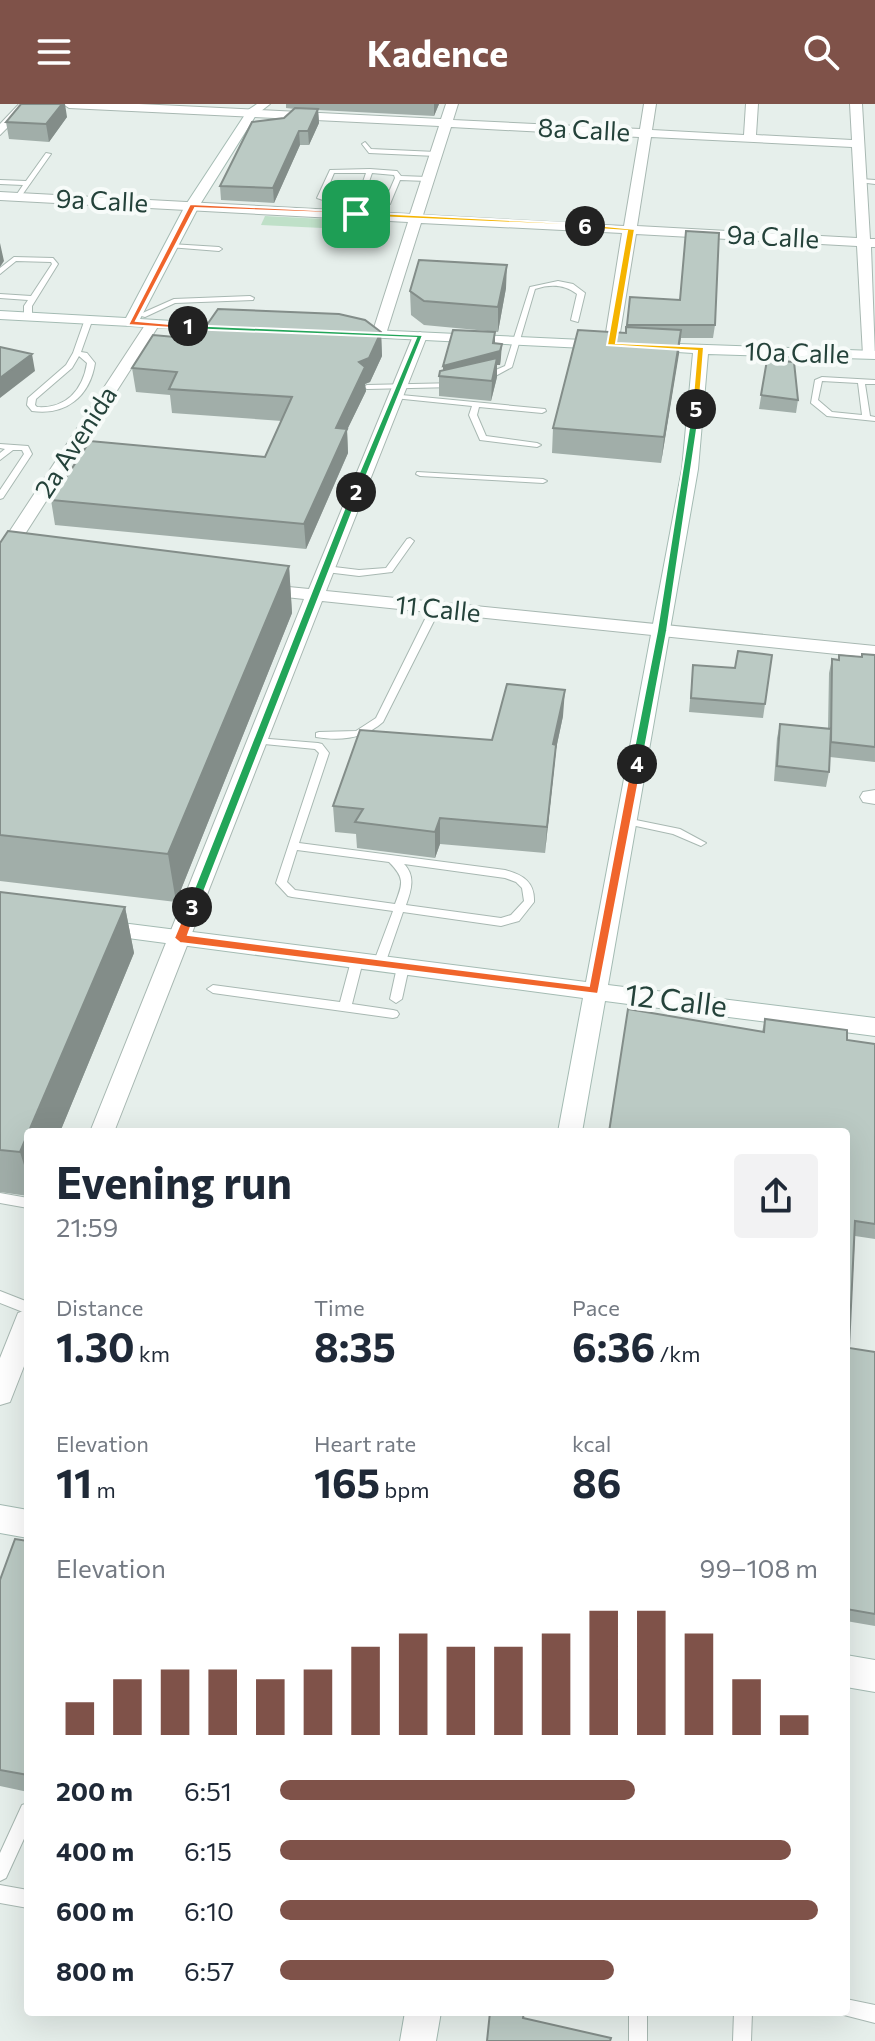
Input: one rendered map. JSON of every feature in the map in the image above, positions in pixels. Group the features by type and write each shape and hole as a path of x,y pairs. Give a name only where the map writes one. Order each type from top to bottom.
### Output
{"street":[{"path":"0,131 25,104"},
{"name":"8a Calle","path":"69,104 858,144"},
{"name":"2a Avenida","path":"5,557 142,321 171,246 192,206 244,133 252,113 264,104"},
{"path":"379,334 452,104"},
{"path":"626,346 631,229 650,104"},
{"path":"750,139 752,104"},
{"path":"856,104 858,144 868,181 873,358"},
{"name":"9a Calle","path":"0,196 192,206 357,208 416,217 870,242"},
{"path":"0,315 249,329"},
{"name":"10a Calle","path":"329,333 773,353 828,361 873,358"},
{"path":"104,1128 395,392 420,336"},
{"path":"571,1128 662,631 687,477 701,349"},
{"name":"11 Calle","path":"236,586 435,609 875,652"},
{"name":"12 Calle","path":"75,926 875,1027"},
{"path":"0,1393 24,1331"},
{"path":"0,1519 24,1523"},
{"path":"850,1672 875,1676"},
{"path":"418,2041 422,2016"}],"lane":[{"path":"283,128 296,115"},
{"path":"365,144 369,151 436,154"},
{"path":"18,197 48,154"},
{"path":"398,178 391,201 357,208 320,198 332,171 392,171 398,178 427,179"},
{"path":"357,208 370,171"},
{"path":"0,182 28,183"},
{"path":"171,246 219,249"},
{"path":"0,272 14,259 53,260 55,264 28,306 28,317"},
{"path":"478,380 508,367 529,292 540,285 559,283 577,288 581,293 575,320"},
{"path":"0,296 33,298"},
{"path":"142,321 174,301 250,298"},
{"path":"220,309 225,300"},
{"path":"77,353 84,355 91,363 85,389 58,408 45,411 35,409 31,405 32,398 57,378 77,353 88,321"},
{"path":"861,381 871,419 830,414 814,401 819,380 861,381 875,382"},
{"path":"395,392 468,383"},
{"path":"367,387 476,405 542,411"},
{"path":"476,405 473,415 483,438 537,445"},
{"path":"0,446 25,448 28,454 0,496"},
{"path":"0,458 11,447"},
{"path":"420,474 543,481"},
{"path":"326,569 359,573 389,570 410,541"},
{"path":"319,735 357,735 371,729 380,720 435,609"},
{"path":"257,741 318,746 324,753 281,883 292,893 501,922 521,913 529,902 530,894 520,878 505,874 294,846"},
{"path":"626,821 676,831 701,843"},
{"path":"345,1007 400,906 407,881 404,870 394,861"},
{"path":"396,999 403,967"},
{"path":"213,989 393,1014"},
{"path":"0,1198 24,1202"},
{"path":"0,1297 24,1306"},
{"path":"0,1872 24,1820"},
{"path":"0,1894 24,1898"},
{"path":"850,2009 875,2014"},
{"path":"638,2016 638,2041"},
{"path":"742,2041 743,2016"}],"green space":[{"path":"265,216 325,219 322,228 261,225"}],"building":[{"path":"21,104 62,104 46,124 6,122"},
{"path":"295,108 318,109 308,131 299,131 273,188 220,186 252,122 284,118"},
{"path":"686,231 719,233 715,325 627,325 630,297 680,300"},
{"path":"419,260 507,265 498,307 424,301 410,291"},
{"path":"218,309 339,314 365,320 381,332 369,358 359,362 365,367 336,428 347,429 304,524 51,500 90,441 265,457 292,397 169,389 177,372 132,368 153,335 197,339"},
{"path":"626,327 681,330 664,437 553,428 578,330 626,333"},
{"path":"453,330 495,332 493,343 502,344 500,351 443,366"},
{"path":"0,347 32,354 0,378"},
{"path":"497,358 492,381 439,376 440,371"},
{"path":"767,360 794,362 798,400 761,395"},
{"path":"8,531 289,566 168,854 0,835 0,543"},
{"path":"738,651 772,655 765,704 691,698 693,665 735,668"},
{"path":"862,654 875,655 875,747 831,742 832,659 839,660 839,655 862,657"},
{"path":"507,684 565,690 553,744 556,745 547,827 440,818 435,832 355,822 363,809 333,806 360,730 492,740"},
{"path":"780,724 831,729 829,772 777,766"},
{"path":"0,892 125,907 30,1128 24,1128 24,1143 20,1152 0,1150"},
{"path":"628,1009 764,1032 765,1019 847,1030 847,1040 875,1044 875,1224 855,1221 850,1327 850,1128 610,1128"},
{"path":"850,1348 875,1352 875,1614 850,1610"},
{"path":"15,1539 24,1540 24,1774 0,1770 0,1580"},
{"path":"490,2016 523,2016 611,2038 610,2041 487,2041"}],"route":[{"path":"192,206 356,214 631,229 611,345 701,349 687,477 662,631 594,991 180,938 420,336 131,323 192,206"}]}
